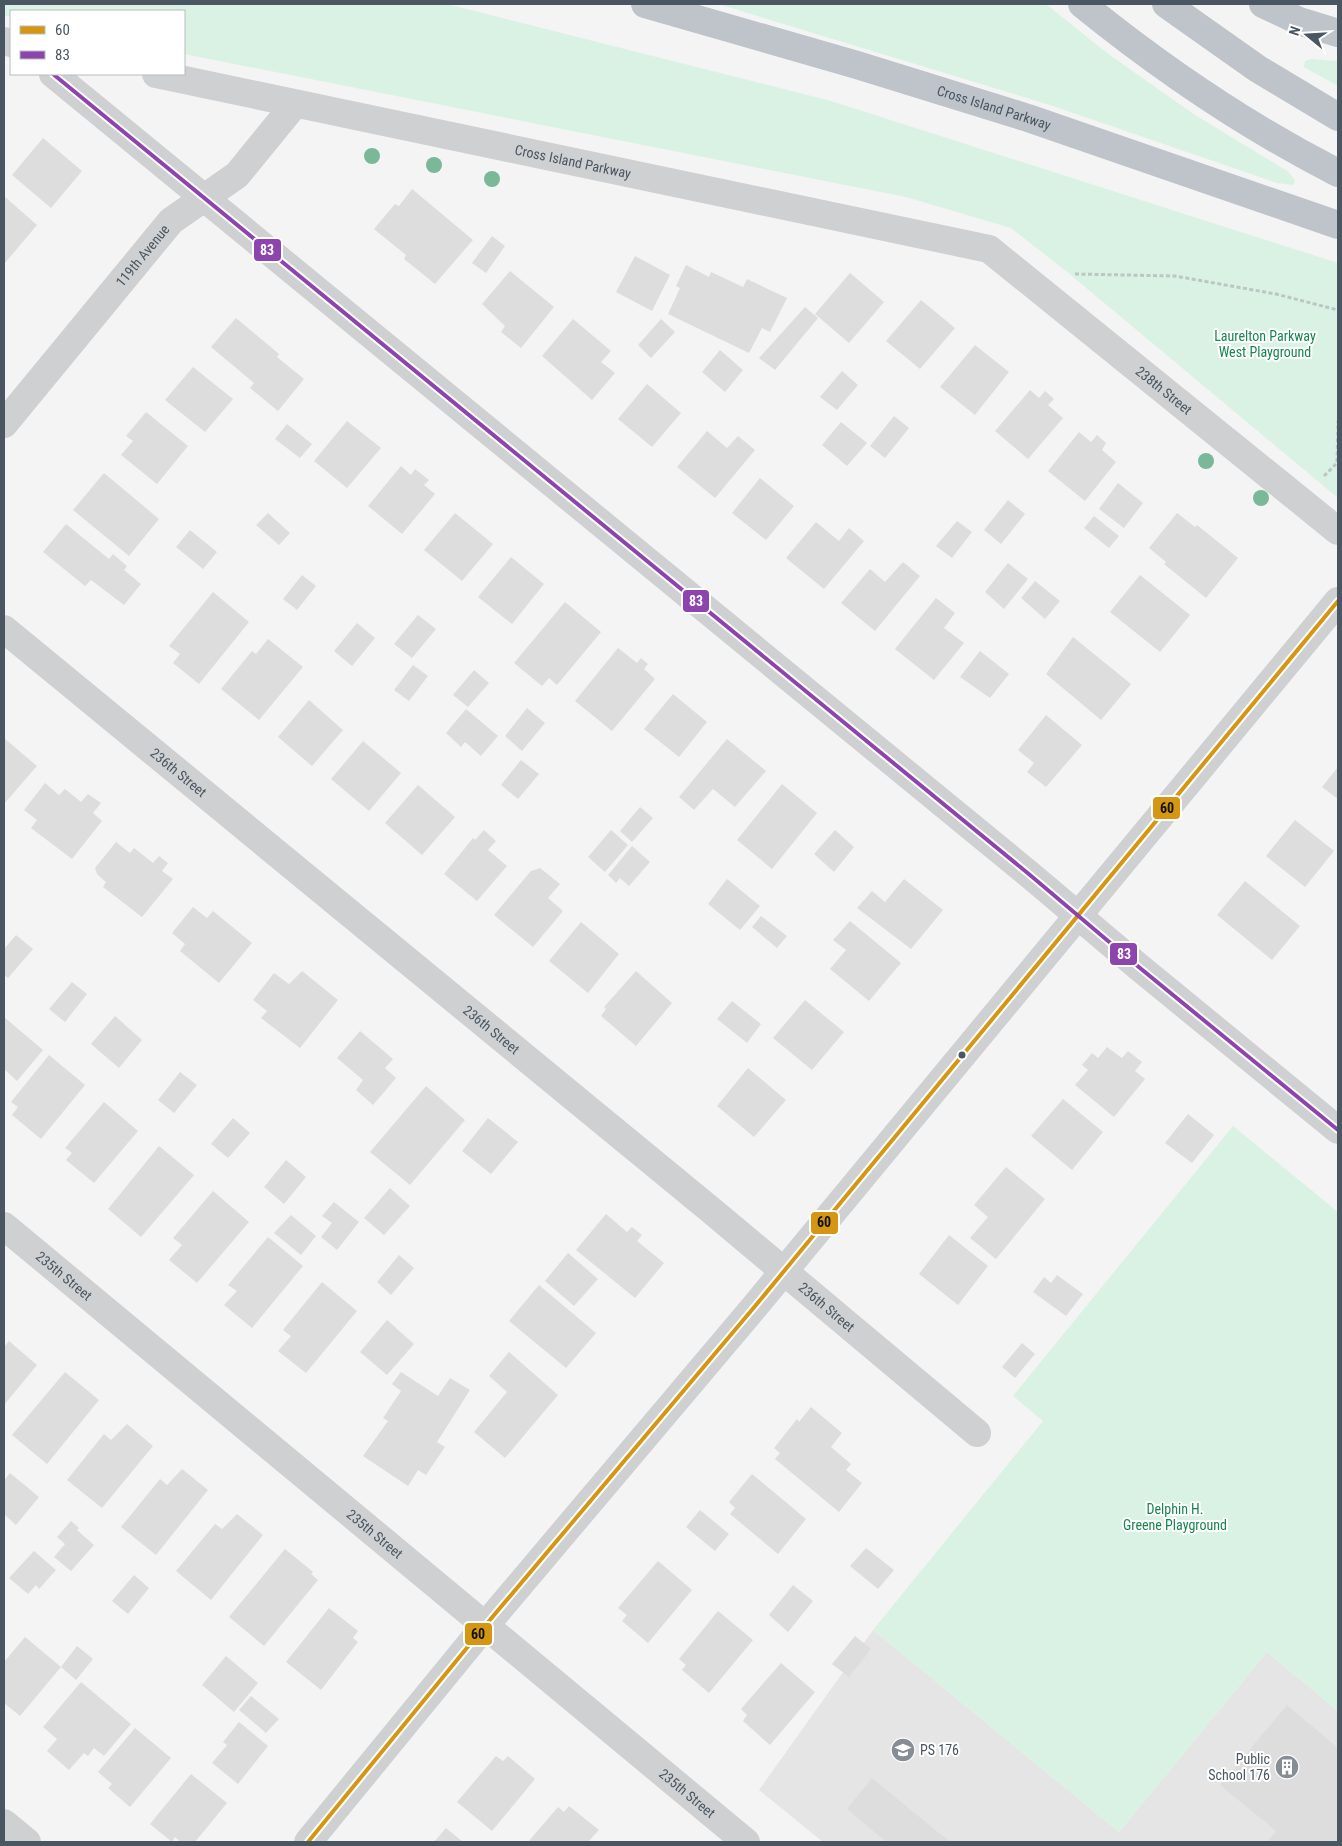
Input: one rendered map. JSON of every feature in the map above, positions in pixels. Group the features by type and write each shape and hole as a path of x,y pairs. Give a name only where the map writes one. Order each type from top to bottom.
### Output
{"highway":[{"name":"Cross Island Parkway","path":"645,4 857,65 1028,118 1338,225"},
{"path":"1082,4 1169,69 1224,106 1338,173"},
{"path":"1166,4 1258,69 1338,117"},
{"path":"1263,4 1299,21 1338,33"}],"street":[{"path":"54,75 1079,915 1140,968 1338,1130"},
{"name":"Cross Island Parkway","path":"161,75 989,249"},
{"name":"119th Avenue","path":"4,424 171,221 237,175 295,104"},
{"name":"238th Street","path":"989,249 1338,531"},
{"path":"308,1842 484,1627 784,1271 1338,601"},
{"name":"236th Street","path":"4,628 784,1271 977,1433"},
{"name":"235th Street","path":"4,1226 484,1627 746,1842"},
{"path":"4,1823 27,1842"}],"path":[{"path":"1072,274 1176,276 1276,294 1338,310"},
{"path":"1322,478 1337,463 1338,421"}],"shaded area":[{"name":"PS 176","path":"873,1630 1119,1832 1267,1652 1338,1711 1338,1842 823,1842 759,1790"}],"green space":[{"name":"Laurelton Parkway West Playground","path":"4,4 447,4 831,101 1338,263 1338,498 1066,271 1011,228 906,197 185,54 185,10 10,10 10,17 4,15"},
{"path":"718,4 1046,4 1107,53 1195,115 1289,172 1295,181 1293,185 1277,183 1053,106"},
{"path":"1311,59 1338,61 1338,86 1304,67 1305,61"},
{"name":"Delphin H. Greene Playground","path":"1233,1126 1338,1212 1338,1711 1267,1652 1119,1832 873,1630 1043,1421 1013,1396"}],"building":[{"path":"43,138 82,171 51,208 12,175"},
{"path":"412,189 473,240 435,284 404,259 406,255 374,229 395,204 399,206"},
{"path":"4,196 37,225 5,263 4,262"},
{"path":"492,236 505,246 486,273 472,263"},
{"path":"635,256 670,275 652,311 616,292"},
{"path":"686,265 709,277 711,272 743,287 747,279 787,298 770,332 762,328 749,353 668,314 680,288 676,286"},
{"path":"510,271 554,307 521,348 501,332 505,326 482,304"},
{"path":"850,273 884,302 849,343 815,314"},
{"path":"921,300 955,328 920,369 886,341"},
{"path":"805,307 818,318 775,370 759,358"},
{"path":"236,318 279,354 277,357 304,379 278,411 250,388 254,383 211,347"},
{"path":"573,319 611,351 601,362 615,373 592,400 542,356"},
{"path":"661,319 675,332 651,358 638,345"},
{"path":"975,345 1009,372 975,415 940,387"},
{"path":"720,350 743,370 725,392 702,372"},
{"path":"193,367 233,399 205,432 165,400"},
{"path":"842,371 858,385 837,410 820,397"},
{"path":"647,384 681,413 652,447 618,419"},
{"path":"1030,390 1039,398 1045,391 1054,399 1048,405 1063,418 1028,459 995,431"},
{"path":"146,412 188,446 157,484 121,455 133,441 126,436"},
{"path":"894,416 909,428 885,458 870,446"},
{"path":"347,421 381,448 347,488 314,461"},
{"path":"841,422 867,443 847,466 822,445"},
{"path":"287,424 312,444 300,458 275,439"},
{"path":"707,431 727,448 738,436 755,450 715,498 677,467"},
{"path":"1079,432 1091,442 1097,435 1106,443 1102,450 1116,462 1085,501 1048,471"},
{"path":"401,466 411,475 415,469 429,480 424,485 435,494 402,534 368,506"},
{"path":"104,473 159,519 129,556 73,510"},
{"path":"760,478 794,506 766,540 732,513"},
{"path":"1118,483 1143,503 1124,528 1099,509"},
{"path":"1008,500 1025,514 1001,544 984,530"},
{"path":"268,513 290,533 279,545 256,525"},
{"path":"455,513 493,544 462,581 424,550"},
{"path":"1177,513 1195,527 1197,525 1238,558 1206,598 1164,564 1166,562 1149,548"},
{"path":"1094,516 1119,536 1109,548 1084,528"},
{"path":"957,521 972,532 952,558 936,546"},
{"path":"816,522 839,541 849,528 864,541 824,589 786,558"},
{"path":"66,524 109,559 113,554 127,566 124,570 141,584 124,605 91,580 85,586 43,552"},
{"path":"190,530 217,552 203,569 176,547"},
{"path":"511,557 544,584 512,624 478,597"},
{"path":"903,562 920,576 875,631 841,603 870,569 885,582"},
{"path":"1008,563 1028,579 1004,609 985,592"},
{"path":"302,575 316,586 297,610 283,599"},
{"path":"1140,575 1190,615 1160,652 1110,612"},
{"path":"1035,581 1060,601 1045,619 1021,598"},
{"path":"213,592 249,622 199,684 173,663 180,654 169,646"},
{"path":"936,598 955,613 944,628 964,643 934,680 895,649"},
{"path":"565,602 601,632 557,685 549,678 542,686 514,663"},
{"path":"418,615 436,629 412,658 394,644"},
{"path":"357,623 375,638 352,666 334,651"},
{"path":"1073,637 1131,684 1101,720 1046,674"},
{"path":"268,639 303,667 259,720 221,689 252,651 256,654"},
{"path":"618,648 637,663 641,658 648,664 644,669 655,679 612,731 575,701"},
{"path":"980,651 1009,674 990,698 960,677"},
{"path":"413,665 428,676 409,701 394,690"},
{"path":"474,670 489,683 468,707 453,695"},
{"path":"673,694 707,722 679,757 644,729"},
{"path":"309,700 343,730 312,766 278,737"},
{"path":"527,708 545,723 522,751 505,736"},
{"path":"466,709 498,736 481,756 465,742 461,747 446,733"},
{"path":"1046,715 1082,745 1046,787 1027,772 1034,763 1018,750"},
{"path":"4,738 37,766 4,804"},
{"path":"727,739 766,771 735,807 713,789 694,810 679,797"},
{"path":"363,741 401,773 369,811 331,779"},
{"path":"521,760 539,774 518,799 501,785"},
{"path":"1338,767 1338,799 1322,787"},
{"path":"45,783 59,795 65,789 81,802 88,794 101,803 93,813 102,821 72,859 31,828 37,820 24,810"},
{"path":"782,784 817,813 772,869 737,840"},
{"path":"418,785 455,817 422,855 385,823"},
{"path":"640,807 653,818 632,842 620,831"},
{"path":"1295,820 1334,851 1305,887 1266,856"},
{"path":"484,830 496,841 488,850 507,866 477,901 444,874 473,838 475,840"},
{"path":"611,830 628,845 605,872 588,857"},
{"path":"835,830 854,847 834,872 814,854"},
{"path":"116,842 130,853 134,848 153,863 159,856 168,863 162,871 173,879 142,917 103,887 106,882 97,874 95,868"},
{"path":"632,846 650,862 629,886 620,878 616,883 608,875"},
{"path":"540,868 560,884 548,898 563,911 533,947 494,915 531,871"},
{"path":"727,879 760,906 740,930 708,904"},
{"path":"904,879 943,910 911,949 857,908 872,891 885,902"},
{"path":"1245,881 1300,926 1272,960 1217,915"},
{"path":"193,907 207,918 213,911 252,943 219,983 180,951 185,944 172,933"},
{"path":"761,916 787,936 777,948 752,927"},
{"path":"850,921 901,963 869,1001 830,969 846,950 833,940"},
{"path":"581,922 619,954 588,993 549,961"},
{"path":"16,935 33,949 8,978 4,975 4,949"},
{"path":"302,971 338,1000 300,1048 261,1018 267,1011 253,1000 274,973 289,984"},
{"path":"636,971 672,1003 636,1046 601,1016 606,1009 604,1007"},
{"path":"72,982 87,994 65,1022 49,1009"},
{"path":"805,1000 844,1032 812,1070 773,1038"},
{"path":"732,1001 761,1024 747,1043 717,1019"},
{"path":"115,1016 142,1040 119,1068 91,1044"},
{"path":"4,1017 43,1050 17,1081 4,1069"},
{"path":"360,1031 393,1059 385,1068 396,1078 373,1105 356,1090 363,1080 337,1058"},
{"path":"1107,1047 1122,1058 1128,1051 1142,1062 1135,1071 1145,1079 1114,1117 1075,1085 1088,1070 1082,1065 1092,1053 1098,1058"},
{"path":"49,1055 85,1085 41,1139 12,1115 18,1107 11,1102"},
{"path":"748,1068 786,1100 754,1137 717,1106"},
{"path":"180,1072 197,1085 174,1113 158,1100"},
{"path":"426,1086 465,1120 410,1185 370,1152"},
{"path":"1063,1099 1103,1132 1072,1170 1031,1136"},
{"path":"104,1102 138,1131 94,1183 66,1160 72,1153 65,1148"},
{"path":"1188,1114 1214,1135 1192,1163 1165,1143"},
{"path":"233,1118 250,1133 228,1158 211,1144"},
{"path":"488,1118 518,1142 491,1174 462,1151"},
{"path":"159,1146 194,1175 141,1237 108,1209"},
{"path":"286,1160 306,1177 284,1204 264,1187"},
{"path":"1006,1167 1045,1199 996,1259 970,1238 988,1217 974,1205"},
{"path":"390,1188 410,1206 384,1235 364,1218"},
{"path":"213,1191 249,1222 197,1283 169,1260 182,1245 173,1238"},
{"path":"334,1202 359,1222 337,1250 321,1237 332,1223 322,1216"},
{"path":"606,1214 627,1232 632,1227 642,1235 637,1241 664,1263 635,1298 576,1250"},
{"path":"291,1215 316,1236 301,1255 274,1233"},
{"path":"949,1235 988,1266 958,1305 919,1274"},
{"path":"268,1237 303,1266 252,1328 224,1305 237,1291 228,1285"},
{"path":"568,1253 598,1279 574,1306 545,1281"},
{"path":"399,1255 414,1268 391,1295 377,1282"},
{"path":"1057,1275 1083,1294 1066,1316 1033,1292 1044,1277 1051,1283"},
{"path":"322,1282 357,1311 306,1373 278,1351 291,1336 283,1330"},
{"path":"539,1285 596,1333 566,1368 509,1321"},
{"path":"387,1320 414,1344 387,1375 360,1352"},
{"path":"9,1341 37,1365 4,1405 4,1347"},
{"path":"1022,1343 1035,1354 1015,1378 1002,1367"},
{"path":"509,1352 558,1395 505,1458 474,1432 507,1392 489,1376"},
{"path":"65,1372 99,1400 47,1464 12,1435"},
{"path":"401,1372 438,1396 450,1378 470,1390 437,1442 445,1447 426,1475 418,1470 408,1486 363,1456 388,1421 383,1418 401,1391 392,1384"},
{"path":"811,1407 842,1433 831,1447 851,1464 846,1470 862,1483 839,1512 775,1459 780,1453 774,1448 797,1419 799,1422"},
{"path":"127,1424 153,1446 102,1508 67,1480 104,1434 111,1440"},
{"path":"182,1469 208,1490 156,1555 121,1527 160,1479 167,1485"},
{"path":"10,1473 39,1497 16,1525 4,1514 4,1481"},
{"path":"752,1474 806,1519 778,1554 730,1514 735,1508 729,1502"},
{"path":"700,1510 729,1534 715,1551 686,1527"},
{"path":"237,1514 263,1535 211,1600 176,1571 215,1524 222,1529"},
{"path":"71,1521 79,1528 77,1530 94,1545 71,1571 54,1557 65,1544 57,1537"},
{"path":"866,1548 894,1570 878,1589 850,1566"},
{"path":"285,1549 313,1572 311,1574 318,1580 264,1646 229,1617"},
{"path":"34,1551 56,1570 39,1589 36,1585 28,1594 9,1578"},
{"path":"658,1561 692,1590 648,1643 622,1621 627,1615 618,1608"},
{"path":"134,1575 149,1588 128,1614 112,1601"},
{"path":"793,1585 813,1601 788,1632 769,1615"},
{"path":"329,1608 358,1631 353,1638 358,1642 321,1690 286,1662"},
{"path":"718,1611 753,1640 709,1693 682,1670 686,1665 679,1659"},
{"path":"855,1636 871,1649 849,1677 832,1664"},
{"path":"25,1637 61,1667 20,1716 4,1703 4,1662"},
{"path":"77,1646 93,1659 76,1680 61,1667"},
{"path":"226,1656 258,1683 234,1712 202,1685"},
{"path":"781,1663 815,1692 770,1745 743,1721 747,1715 741,1709"},
{"path":"81,1682 131,1724 104,1756 94,1748 88,1756 84,1753 69,1770 47,1751 57,1739 43,1727"},
{"path":"251,1696 279,1719 266,1733 239,1710"},
{"name":"Public School 176","path":"1287,1705 1338,1748 1338,1842 1267,1842 1276,1831 1220,1785"},
{"path":"239,1722 268,1746 238,1784 212,1763 227,1745 223,1742"},
{"path":"135,1728 171,1758 130,1807 108,1788 112,1784 98,1772"},
{"path":"496,1756 503,1761 508,1756 535,1779 492,1831 457,1802"},
{"path":"191,1774 227,1803 195,1842 181,1842 175,1837 172,1842 150,1824"},
{"path":"872,1778 950,1842 886,1842 847,1809"},
{"path":"569,1806 599,1830 588,1842 528,1842 558,1807 564,1812"},
{"path":"446,1828 463,1842 434,1842"}],"transit line":[{"name":"83","path":"54,75 1338,1130"},
{"name":"60","path":"308,1842 484,1627 756,1305 1338,601"}],"place":[{"name":"PS 176","path":"903,1750"},
{"name":"Public School 176","path":"1287,1767"}]}
